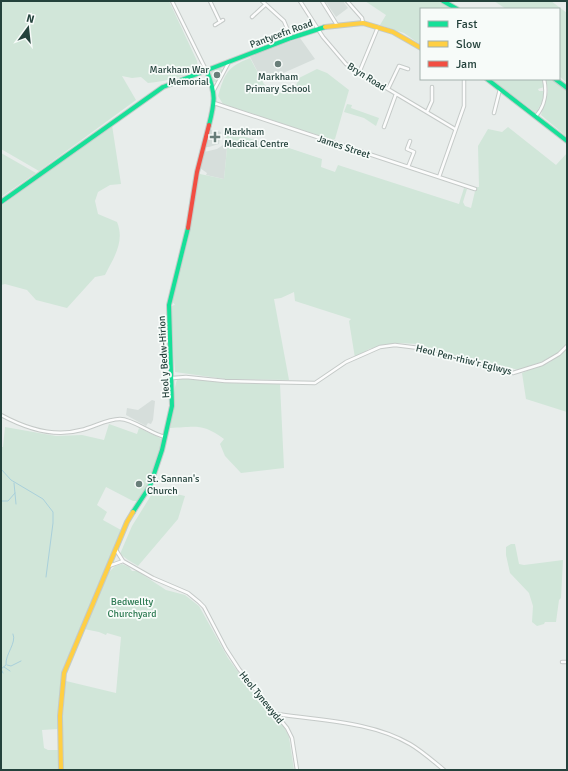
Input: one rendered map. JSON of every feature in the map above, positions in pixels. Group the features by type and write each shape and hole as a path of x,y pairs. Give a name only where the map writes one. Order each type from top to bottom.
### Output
{"street":[{"path":"172,1 207,71"},
{"path":"210,1 220,22"},
{"path":"262,1 284,21 291,38"},
{"name":"Bryn Road","path":"300,1 317,28 339,58 359,73 455,129"},
{"path":"322,1 337,25"},
{"path":"347,1 362,18 363,23"},
{"path":"443,1 455,8"},
{"path":"252,17 265,4"},
{"path":"215,25 223,20"},
{"name":"Pantycefn Road","path":"1,202 152,93 175,81 207,71 229,61 317,28 363,23 400,36 420,47"},
{"path":"359,73 378,27"},
{"path":"214,90 229,61"},
{"path":"388,89 399,66 408,69"},
{"name":"Heol y Bedw-Hirion","path":"61,770 60,716 64,673 78,636 130,517 150,486 165,437 172,406 173,378 168,324 169,304 185,243 197,172 214,103 214,90 207,71"},
{"path":"439,177 464,106 464,80"},
{"path":"488,80 567,141"},
{"path":"536,116 541,109 546,93 544,80"},
{"path":"556,80 567,88"},
{"path":"428,112 432,101 432,86"},
{"path":"494,113 497,94 500,88"},
{"path":"384,127 396,94"},
{"name":"James Street","path":"214,103 475,189"},
{"path":"408,167 414,152 407,149 410,142"},
{"name":"Heol Pen-rhiw'r Eglwys","path":"173,378 186,377 225,381 315,383 346,362 380,347 395,345 419,348 436,354 488,365 513,373 542,364 559,354 567,346"},
{"path":"1,415 34,430 57,433 80,430 115,419 126,419 150,432 165,437"},
{"path":"109,566 123,560 116,550"},
{"name":"Heol Tynewydd","path":"123,560 153,578 188,593 204,607 226,649 239,669 253,688 277,714 292,738 297,770"},
{"path":"562,662 567,662"},
{"path":"277,714 341,722 393,736 411,744 444,770"}],"shaded area":[{"path":"325,1 343,1 348,8 336,17"},
{"name":"Markham Primary School","path":"300,38 315,59 263,82 250,57"},
{"path":"209,129 221,132 219,144 205,147"},
{"path":"223,145 227,148 224,179 206,175 207,173 200,168 204,152 217,149"},
{"path":"152,400 155,401 153,420 151,424 148,423 146,426 126,415 127,408 138,410"}],"green space":[{"path":"1,1 169,1 197,61 198,68 181,77 148,83 141,77 132,78 122,76 136,100 39,171 1,149"},
{"path":"365,1 438,1 449,8 420,8 420,44 404,33 380,25 386,15"},
{"path":"494,1 551,1 567,13 567,83 560,77 560,8 504,8"},
{"path":"250,58 264,84 277,94 296,86 299,78 317,69 327,73 349,90 335,139 333,140 223,104 218,96 225,76 236,64"},
{"path":"220,67 223,70 217,82 213,82 210,74 211,71"},
{"path":"492,80 542,80 544,87 538,89 539,91 544,91 542,102 535,112"},
{"path":"546,80 554,80 567,91 567,137 541,115 548,91"},
{"path":"347,104 352,105 351,108 379,118 376,126 364,118 344,112"},
{"path":"112,125 121,184 110,185 98,192 95,201 98,214 117,222 120,236 115,256 105,275 95,277 67,308 36,300 27,290 5,284 1,285 1,206"},
{"path":"508,127 556,165 567,153 567,344 559,353 541,362 519,370 437,351 417,344 398,343 384,345 369,349 355,358 349,321 351,319 295,301 294,292 281,298 274,299 289,380 225,379 175,372 171,306 175,305 172,301 188,241 192,208 200,174 224,179 227,148 223,145 227,133 230,132 276,147 277,150 283,146 322,159 321,167 335,172 338,165 459,204 464,188 467,189 463,202 465,206 471,208 476,187 479,187 478,146 488,129 502,132"},
{"path":"1,153 36,173 1,197"},
{"path":"567,349 567,412 526,399 522,373 550,362"},
{"path":"182,378 226,383 280,384 284,468 241,473 225,456 220,444 224,439 210,430 198,427 170,428 176,384 177,380"},
{"path":"109,424 137,434 139,428 160,438 163,442 147,489 139,501 133,501 106,487 97,505 107,512 103,520 121,530 62,671 58,729 42,730 44,748 48,750 59,750 60,770 1,770 1,447 3,447 5,427 56,436 82,435 104,440"},
{"name":"Bedwellty Churchyard","path":"155,489 185,496 178,519 138,566 120,554 132,526"},
{"path":"511,544 515,544 519,564 524,565 563,560 561,598 559,600 556,622 545,622 544,624 537,626 532,622 533,606 529,593 510,573 506,555 506,547"},
{"path":"122,564 129,567 132,571 137,571 166,590 185,595 199,606 228,658 257,698 284,727 289,737 294,770 63,770 61,737 66,681 116,693 121,637 107,633 106,635 84,629 109,572 115,566"}],"waterway":[{"path":"1,469 11,480 43,499 53,512 46,577"},
{"path":"14,483 16,504"},
{"path":"1,501 8,501 15,493"},
{"path":"1,669 6,665 7,657 14,637 13,634"},
{"path":"7,665 11,666 21,661"},
{"path":"4,667 10,671"},
{"path":"1,669 3,673"}],"traffic: fast":[{"path":"443,1 455,8"},
{"path":"1,202 163,87 291,38 325,27"},
{"path":"207,71 214,98 209,125"},
{"path":"488,80 567,141"},
{"path":"556,80 567,88"},
{"path":"133,512 150,486 162,450 172,406 169,305 188,228"}],"traffic: slow":[{"path":"325,27 363,23 393,32 420,47"},
{"path":"61,770 60,716 64,673 127,522 133,512"}],"traffic: jam":[{"path":"188,228 197,172 209,125"}],"place":[{"name":"Markham Primary School","path":"278,64"},
{"name":"Markham War Memorial","path":"217,75"},
{"name":"Markham Medical Centre","path":"215,137"},
{"name":"St. Sannan's Church","path":"139,484"}]}
